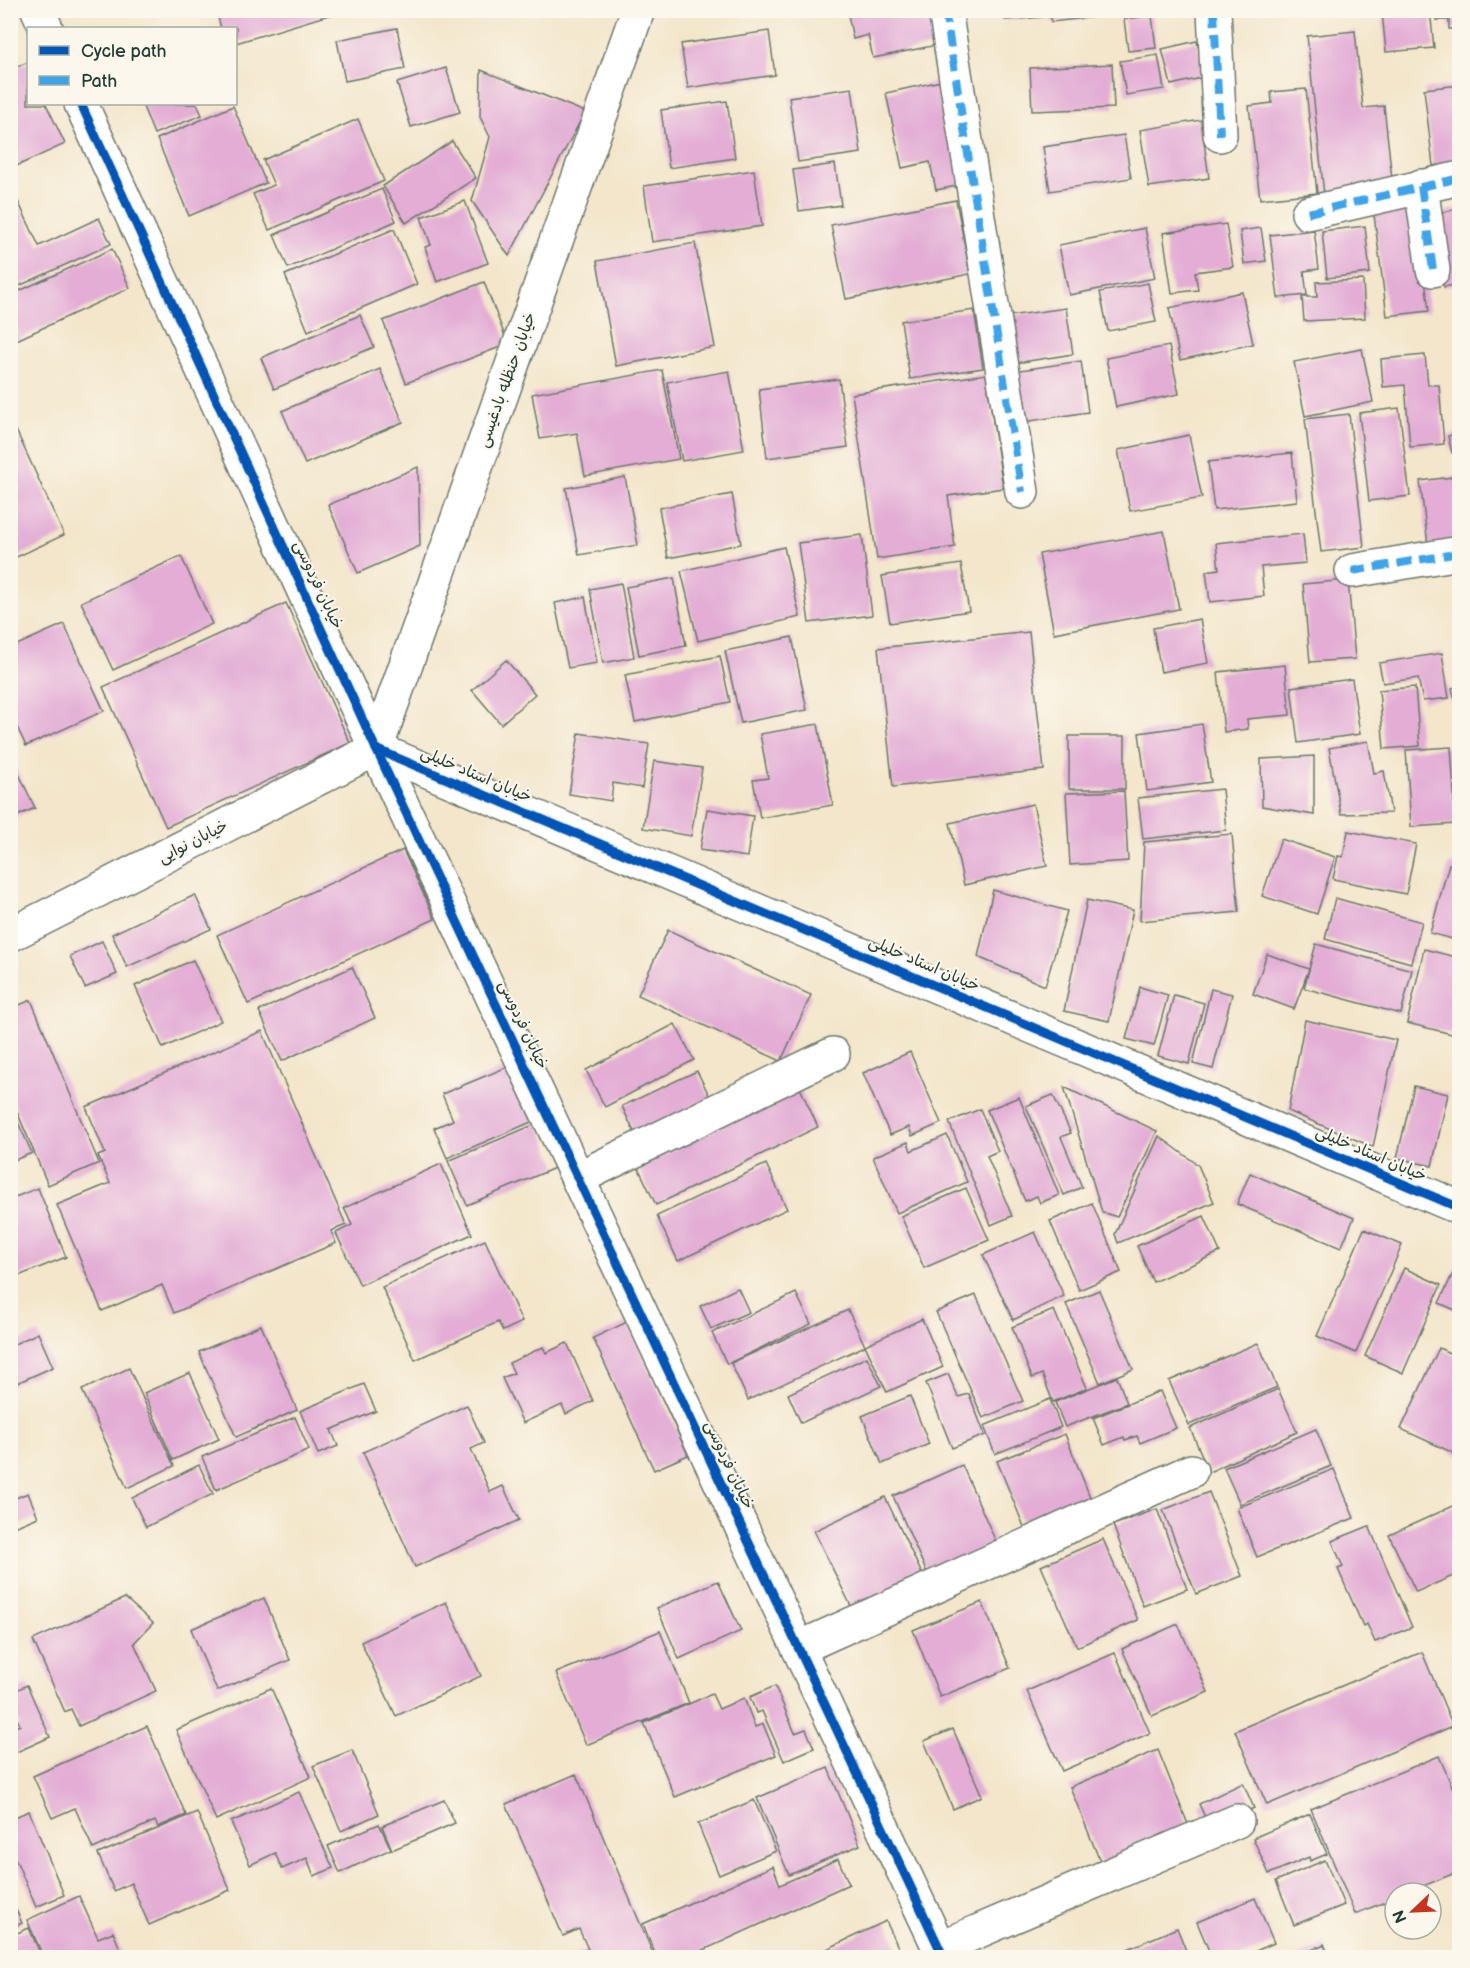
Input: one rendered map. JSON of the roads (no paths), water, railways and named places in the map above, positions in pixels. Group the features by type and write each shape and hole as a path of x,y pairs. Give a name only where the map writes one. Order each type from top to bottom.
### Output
{"street":[{"path":"38,10 46,27"},
{"name":"خیابان حنظله بادغیسی","path":"376,748 638,10"},
{"path":"945,10 1022,492"},
{"path":"1214,10 1220,135"},
{"name":"خیابان فردوسی","path":"81,105 376,748 941,1953"},
{"path":"1308,213 1460,178"},
{"path":"1421,186 1433,270"},
{"path":"1352,571 1460,553"},
{"name":"خیابان نوایی","path":"10,935 376,748"},
{"name":"خیابان استاد خلیلی","path":"376,748 1460,1208"},
{"path":"578,1178 833,1054"},
{"path":"799,1648 1191,1471"},
{"path":"941,1953 1237,1821"}]}
